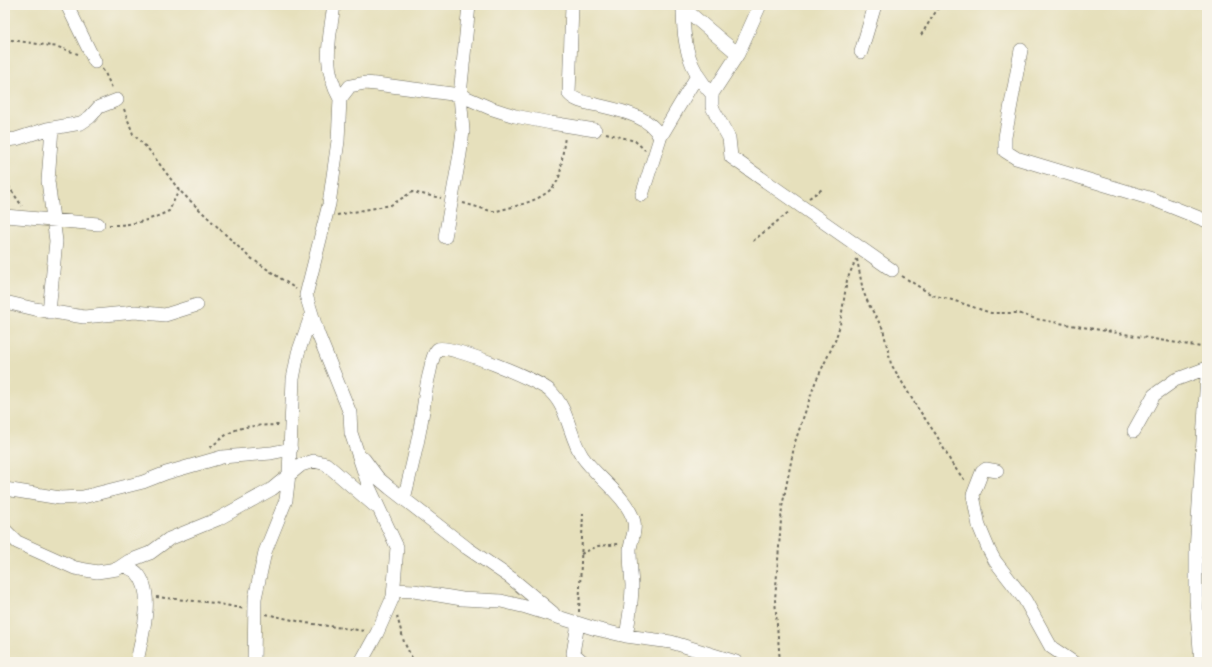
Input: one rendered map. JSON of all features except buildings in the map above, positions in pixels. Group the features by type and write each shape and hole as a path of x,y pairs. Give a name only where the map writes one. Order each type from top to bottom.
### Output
{"street":[{"path":"67,5 95,62"},
{"path":"334,5 327,58 330,77 340,99 338,141 326,222 306,295 311,316 350,413 351,433 354,443 370,487 397,547 393,594 377,633 361,662"},
{"path":"445,237 457,179 463,131 460,94 469,5"},
{"path":"572,5 569,94 579,100 638,117 658,132 660,138"},
{"path":"760,5 738,54 712,94 712,107 729,138 731,157 860,254 892,270"},
{"path":"861,52 875,5"},
{"path":"682,7 738,54"},
{"path":"682,7 684,40 697,76 712,94"},
{"path":"1021,50 1005,137 1004,151 1016,158 1152,199 1207,221"},
{"path":"642,195 660,138 697,76"},
{"path":"340,99 350,86 365,83 460,94 490,108 515,116 594,130"},
{"path":"5,140 16,139 52,128 81,123 90,117 98,107 117,100"},
{"path":"49,312 55,255 54,220 48,181 52,128"},
{"path":"5,216 98,224"},
{"path":"5,302 49,312 84,317 135,312 165,315 197,305"},
{"path":"254,662 255,598 262,563 284,508 290,474 295,366 311,316"},
{"path":"404,499 420,428 427,382 434,354 438,349 446,348 460,352 519,375 550,391 569,422 581,455 617,494 633,518 635,528 632,539 630,561 631,609 626,636"},
{"path":"1134,430 1154,395 1175,380 1207,368"},
{"path":"1201,662 1196,599 1196,552 1207,376"},
{"path":"354,443 378,478 467,548 511,578 557,617"},
{"path":"5,489 60,498 82,497 143,482 194,464 232,455 271,454 291,449"},
{"path":"5,530 17,542 75,568 97,572 117,569 150,553 169,539 218,519 272,489 304,463 314,461 322,462 380,510"},
{"path":"997,471 986,469 982,472 973,495 979,526 995,561 1025,600 1051,647 1073,662"},
{"path":"123,565 135,571 139,575 147,600 137,662"},
{"path":"393,594 414,591 462,599 501,601 578,624 626,636 671,642 736,662"},
{"path":"578,624 573,653 583,662"}],"path":[{"path":"921,35 940,5"},
{"path":"5,40 58,47 95,62 105,73 117,100 126,113 133,134 149,150 179,190 248,256 306,295"},
{"path":"326,222 332,217 345,212 390,205 412,192 478,206 491,211 497,211 545,195 554,186 559,175 566,126"},
{"path":"594,130 635,141 653,158"},
{"path":"5,181 32,219"},
{"path":"753,241 824,188"},
{"path":"98,224 124,226 166,212 171,209 179,190"},
{"path":"860,254 863,291 869,305 884,329 891,364 917,407 937,436 952,464 965,480 973,495"},
{"path":"780,662 775,600 782,507 795,442 815,383 835,341 840,325 847,280 860,254"},
{"path":"892,270 930,294 991,313 1007,315 1018,313 1036,319 1207,348"},
{"path":"194,464 233,429 248,426 292,425"},
{"path":"578,624 583,513"},
{"path":"581,554 598,546 615,545 632,539"},
{"path":"393,594 402,637 414,662"},
{"path":"147,600 165,597 219,603 306,622 377,633"},
{"path":"410,655 410,662"}]}
